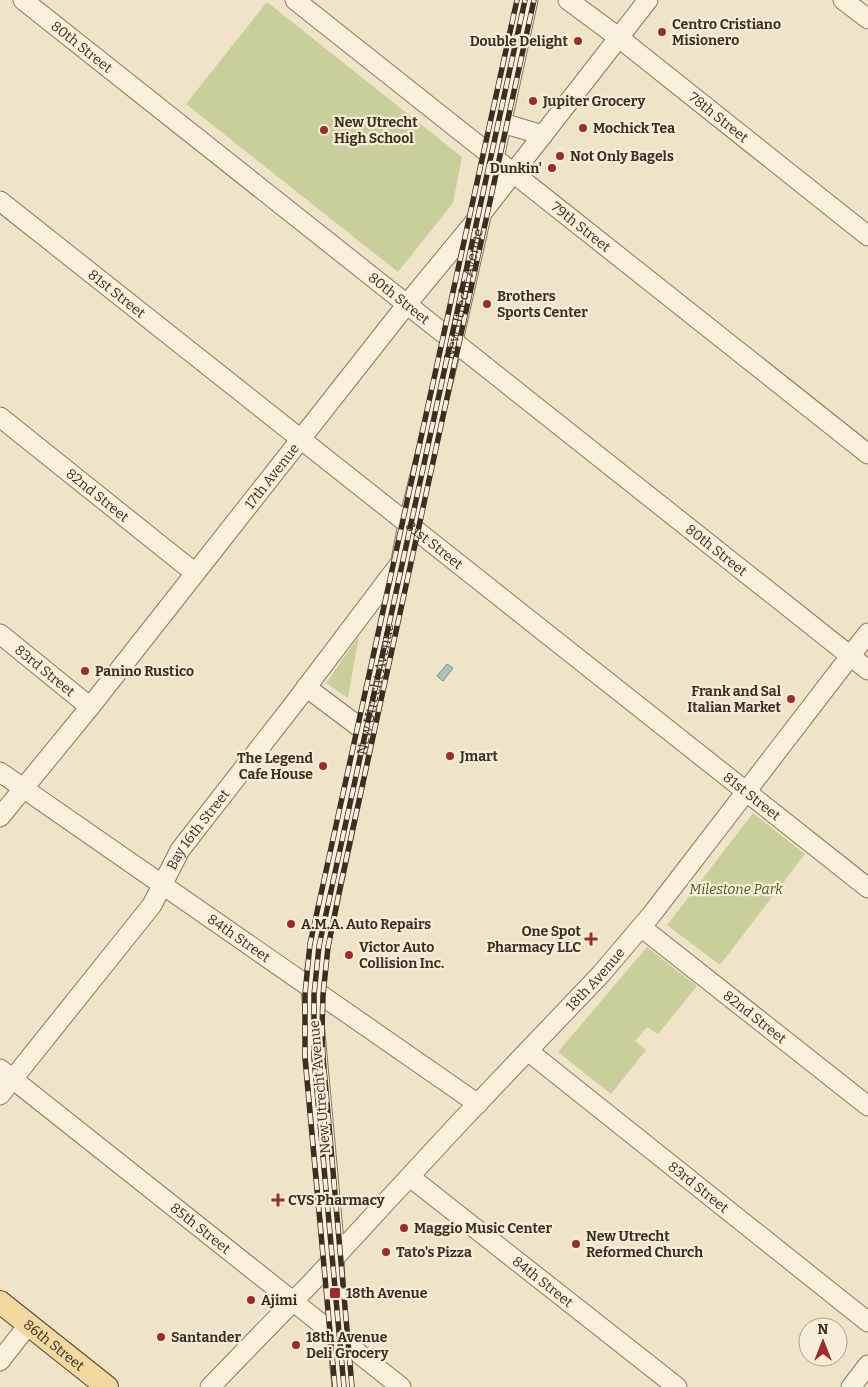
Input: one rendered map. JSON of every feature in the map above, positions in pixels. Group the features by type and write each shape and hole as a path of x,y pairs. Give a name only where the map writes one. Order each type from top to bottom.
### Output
{"main road":[{"name":"86th Street","path":"0,1302 107,1387"}],"street":[{"name":"80th Street","path":"23,0 868,670"},
{"name":"79th Street","path":"295,0 868,454"},
{"name":"New Utrecht Avenue","path":"342,1387 334,1257 311,988 389,624 408,524 453,341 528,0"},
{"name":"78th Street","path":"568,0 618,37 868,236"},
{"name":"17th Avenue","path":"0,817 513,173 648,0"},
{"path":"844,0 868,20"},
{"path":"502,123 543,135"},
{"name":"81st Street","path":"0,201 747,790 868,888"},
{"name":"82nd Street","path":"0,417 195,572"},
{"name":"Bay 16th Street","path":"0,1095 6,1074 152,905 180,850 400,564"},
{"name":"18th Avenue","path":"210,1387 293,1302 601,974 641,927 868,632"},
{"name":"83rd Street","path":"0,634 90,706"},
{"path":"306,687 366,732"},
{"name":"84th Street","path":"0,772 478,1104"},
{"name":"82nd Street","path":"641,927 868,1106"},
{"name":"83rd Street","path":"528,1051 868,1322"},
{"name":"85th Street","path":"6,1074 401,1387"},
{"name":"84th Street","path":"410,1177 676,1387"},
{"path":"0,1362 28,1325"},
{"path":"851,1387 868,1365"}],"green space":[{"name":"New Utrecht High School","path":"267,2 462,157 453,203 398,272 186,104"},
{"path":"359,636 348,698 326,683"},
{"name":"Milestone Park","path":"753,813 805,854 720,965 667,925"},
{"path":"647,947 697,986 658,1034 647,1027 635,1041 646,1050 611,1094 558,1052"}],"water":[{"path":"447,664 453,668 443,681 437,676"}],"railway":[{"path":"335,1387 305,1058 305,994 310,944 517,0"},
{"path":"344,1387 314,1058 314,995 319,946 525,0"},
{"path":"352,1387 323,1057 323,995 328,947 534,0"}],"place":[{"name":"Centro Cristiano Misionero","path":"662,32"},
{"name":"Double Delight","path":"578,41"},
{"name":"Jupiter Grocery","path":"533,101"},
{"name":"Mochick Tea","path":"583,128"},
{"name":"New Utrecht High School","path":"324,130"},
{"name":"Not Only Bagels","path":"560,156"},
{"name":"Dunkin'","path":"552,168"},
{"name":"Brothers Sports Center","path":"487,304"},
{"name":"Panino Rustico","path":"85,671"},
{"name":"Frank and Sal Italian Market","path":"791,699"},
{"name":"Jmart","path":"450,756"},
{"name":"The Legend Cafe House","path":"323,766"},
{"name":"A.M.A. Auto Repairs","path":"291,924"},
{"name":"One Spot Pharmacy LLC","path":"591,939"},
{"name":"Victor Auto Collision Inc.","path":"349,955"},
{"name":"CVS Pharmacy","path":"278,1200"},
{"name":"Maggio Music Center","path":"404,1228"},
{"name":"New Utrecht Reformed Church","path":"576,1244"},
{"name":"Tato's Pizza","path":"386,1252"},
{"name":"18th Avenue","path":"335,1293"},
{"name":"Ajimi","path":"251,1300"},
{"name":"Santander","path":"161,1337"},
{"name":"18th Avenue Deli Grocery","path":"296,1345"}]}
